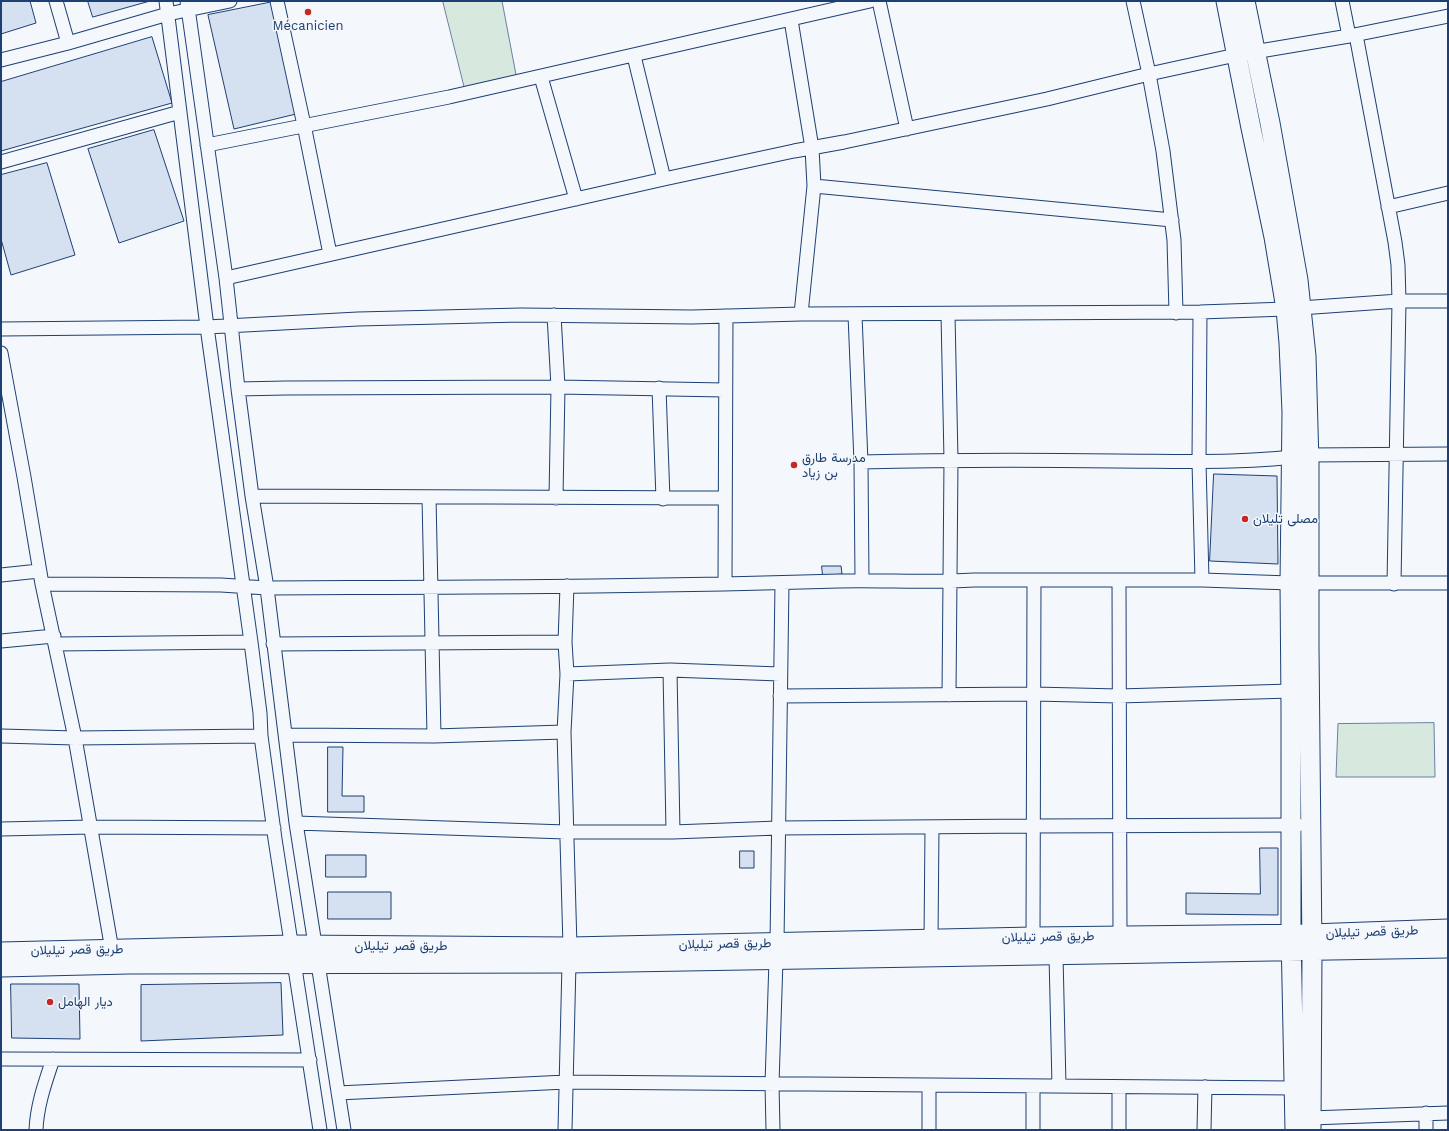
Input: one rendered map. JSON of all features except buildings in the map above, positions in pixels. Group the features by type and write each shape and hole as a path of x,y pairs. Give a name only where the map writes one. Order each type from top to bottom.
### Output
{"main road":[{"path":"1226,1 1274,237 1306,356 1312,942 1311,1124"},
{"path":"1245,1 1270,123 1298,280 1294,309 1290,457 1291,943 1295,1130"},
{"name":"طريق قصر تيليلان","path":"1,952 292,945 316,954 569,955 776,951 1056,955 1312,942 1448,929"},
{"name":"طريق قصر تيليلان","path":"776,951 931,940 1032,937 1120,936 1291,943"},
{"name":"طريق قصر تيليلان","path":"1312,942 1448,948"},
{"name":"طريق قصر تيليلان","path":"1,967 129,964 295,964 316,954"}],"street":[{"path":"56,1 68,44"},
{"path":"1,60 68,44 167,7 230,1"},
{"path":"277,1 330,254"},
{"path":"208,145 541,77 870,1"},
{"path":"879,1 907,129"},
{"path":"1133,1 1149,74 1163,151 1174,240 1176,313"},
{"path":"1342,1 1352,35 1388,206 1398,265 1399,301 1394,584"},
{"path":"188,5 226,278 238,389 252,496 267,588 296,822 344,1130"},
{"path":"167,7 207,327 251,642 260,713 261,736 320,1130"},
{"path":"226,278 576,198 794,150 812,148 907,129 1047,99 1149,74 1236,55 1352,35 1448,16"},
{"path":"791,20 812,148 814,186 801,314"},
{"path":"634,56 664,179"},
{"path":"541,77 576,198"},
{"path":"1,162 180,112"},
{"path":"814,186 1172,220"},
{"path":"1388,206 1448,193"},
{"path":"1,329 207,327 365,319 520,315 726,316 801,314 1176,313 1294,309 1399,301 1448,301"},
{"path":"1200,312 1199,462 1202,580"},
{"path":"948,314 951,460 949,695"},
{"path":"554,315 558,387 556,498"},
{"path":"855,315 861,462 862,581"},
{"path":"725,584 726,316"},
{"path":"1,353 5,395 39,571 75,738 112,950"},
{"path":"238,389 558,387 726,390"},
{"path":"659,388 663,499"},
{"path":"861,462 951,460 1199,462 1290,457 1308,454 1448,454"},
{"path":"252,496 663,499 725,498"},
{"path":"429,497 434,736"},
{"path":"1,575 39,571"},
{"path":"42,584 221,585 267,588 1034,580 1202,580 1394,584 1448,583"},
{"path":"1032,937 1034,580"},
{"path":"1119,580 1120,936"},
{"path":"773,1130 772,1084 776,951 782,583"},
{"path":"566,1130 569,955 564,732 567,674 565,642 567,586"},
{"path":"1,641 55,640 251,642"},
{"path":"273,644 565,642"},
{"path":"567,674 670,670 780,674"},
{"path":"670,670 673,832"},
{"path":"780,696 1034,694 1119,696 1291,691"},
{"path":"286,735 434,736 564,732"},
{"path":"1,736 75,738 261,736"},
{"path":"296,822 566,832 673,832 778,828 1310,826"},
{"path":"1,829 91,827 274,828"},
{"path":"931,940 932,827"},
{"path":"1056,955 1059,1086"},
{"path":"1,1059 310,1060"},
{"path":"36,1130 37,1113 41,1094 53,1059"},
{"path":"338,1093 566,1082 1294,1088"},
{"path":"929,1085 929,1130"},
{"path":"1033,1130 1034,1086"},
{"path":"1119,1087 1119,1130"},
{"path":"1204,1130 1205,1088"},
{"path":"1311,1124 1426,1113 1448,1113"},
{"path":"1426,1113 1426,1130"}],"shaded area":[{"path":"443,1 502,1 517,80 465,89"},
{"path":"1434,723 1435,777 1336,777 1338,724"}],"place":[{"name":"Mécanicien","path":"308,12"},
{"name":"مدرسة طارق بن زياد","path":"794,465"},
{"name":"مصلى تليلان","path":"1245,519"},
{"name":"ديار الهامل","path":"50,1002"}]}
